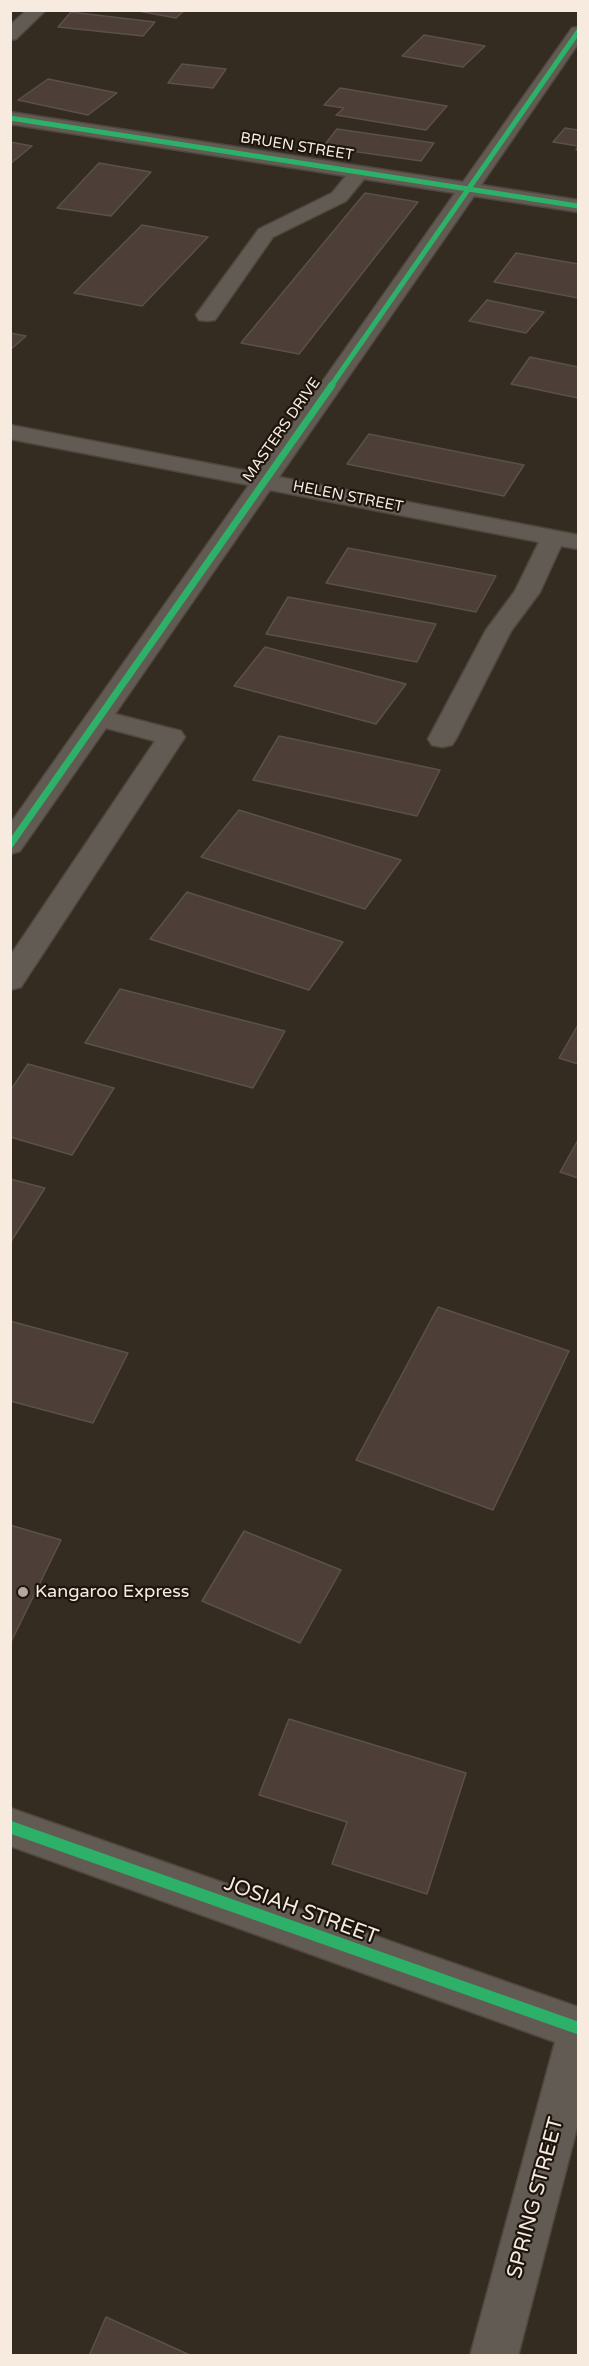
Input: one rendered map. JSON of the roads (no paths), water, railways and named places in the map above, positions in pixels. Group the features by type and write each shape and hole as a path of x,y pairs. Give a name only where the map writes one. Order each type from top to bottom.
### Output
{"street":[{"path":"10,35 38,10"},
{"name":"MASTERS DRIVE","path":"10,845 579,32"},
{"name":"BRUEN STREET","path":"10,118 579,206"},
{"path":"207,315 266,233 339,197 358,172"},
{"name":"HELEN STREET","path":"10,432 579,542"},
{"path":"442,739 499,630 527,592 553,537"},
{"path":"10,980 171,737 100,718"},
{"name":"JOSIAH STREET","path":"10,1827 579,2028"},
{"name":"SPRING STREET","path":"494,2355 579,2040"}],"place":[{"name":"Kangaroo Express","path":"23,1592"}]}
